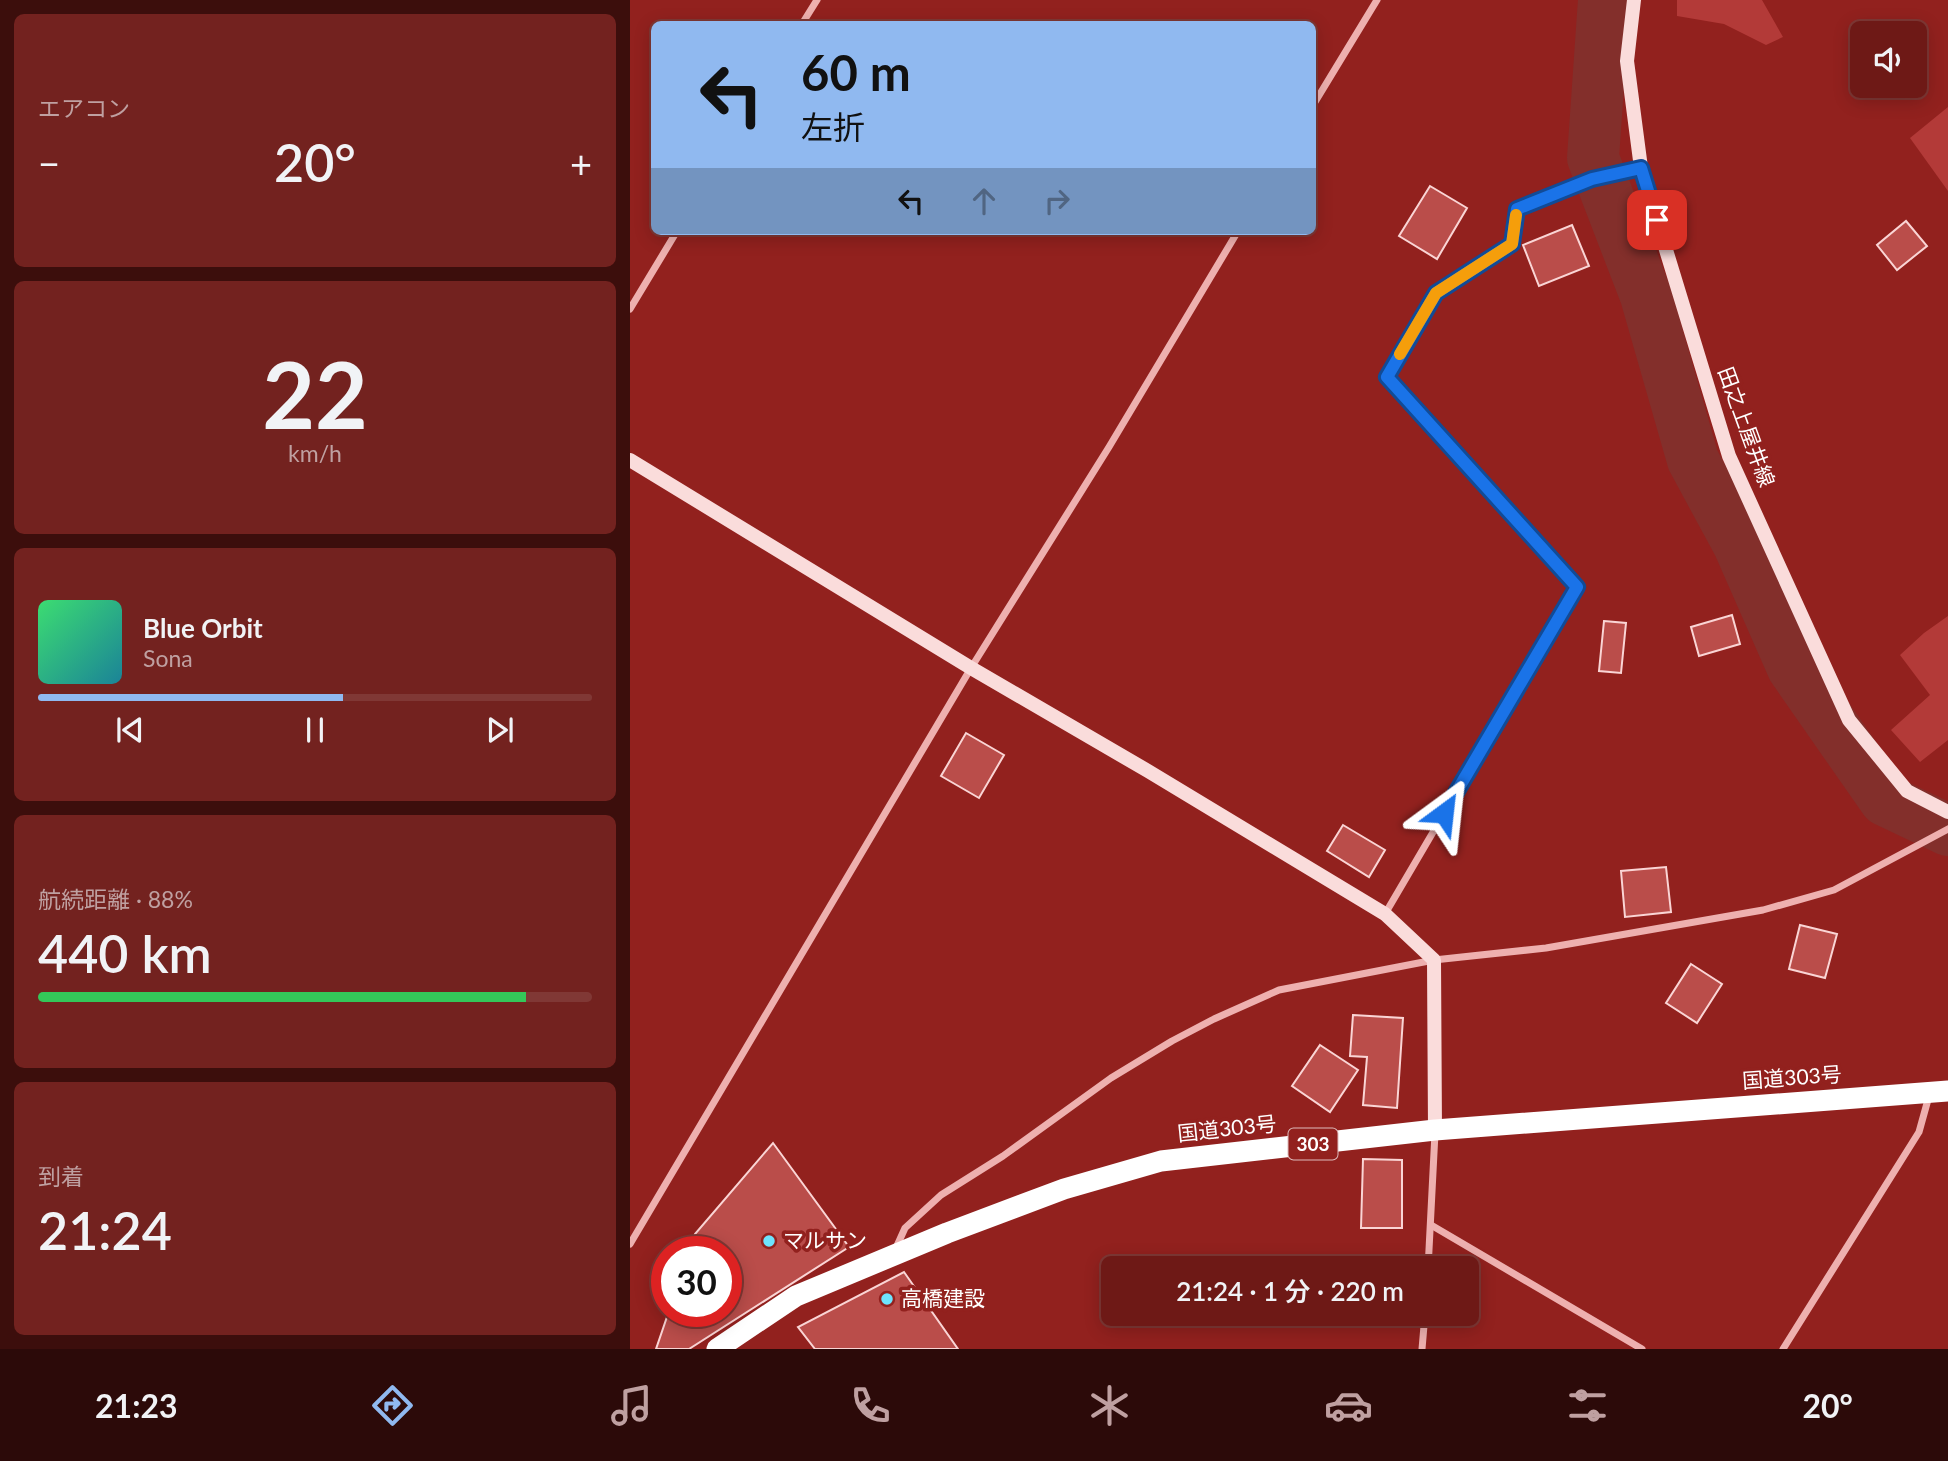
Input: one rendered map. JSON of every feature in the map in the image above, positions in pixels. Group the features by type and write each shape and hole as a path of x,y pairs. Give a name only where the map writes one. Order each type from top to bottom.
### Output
{"highway":[{"name":"国道303号","path":"717,1349 796,1296 1063,1189 1161,1161 1435,1130 1939,1092"}],"street":[{"path":"804,21 817,0"},
{"path":"1316,100 1377,0"},
{"name":"田之上屋井線","path":"1634,0 1627,61 1641,168 1729,456 1849,720 1907,791 1948,812"},
{"path":"1385,914 1577,587 1387,377 1436,293 1512,244 1517,209 1592,179 1641,168"},
{"path":"630,309 675,235"},
{"path":"630,1244 971,668 1109,447 1236,235"},
{"path":"630,460 971,668 1385,914 1434,960 1435,1130 1429,1256"},
{"path":"892,1256 905,1228 941,1195 1003,1156 1111,1078 1214,1019 1279,990 1434,960 1546,948 1763,910 1835,890 1948,829"},
{"path":"1783,1349 1919,1132 1939,1092"},
{"path":"1432,1225 1642,1349"},
{"path":"1422,1349 1424,1326"}],"shaded area":[{"path":"1677,0 1762,0 1783,37 1766,45 1724,24 1677,16"},
{"path":"1948,107 1948,191 1910,138"},
{"path":"1948,616 1948,740 1920,762 1891,730 1930,695 1900,655"}],"building":[{"path":"1430,186 1467,208 1437,259 1399,236"},
{"path":"1906,221 1927,246 1897,270 1877,245"},
{"path":"1572,225 1589,266 1539,286 1523,245"},
{"path":"1732,615 1740,644 1699,656 1691,627"},
{"path":"1604,621 1626,623 1621,673 1599,671"},
{"path":"966,733 1004,755 979,798 941,776"},
{"path":"1343,825 1385,850 1369,877 1327,851"},
{"path":"1666,867 1671,912 1625,917 1621,871"},
{"path":"1800,925 1837,934 1825,978 1789,969"},
{"path":"1691,964 1722,984 1697,1023 1666,1003"},
{"path":"1353,1015 1403,1018 1397,1108 1363,1105 1367,1057 1350,1056"},
{"path":"1320,1045 1358,1070 1330,1112 1292,1086"},
{"name":"マルサン","path":"773,1143 849,1247 742,1315 742,1236 694,1236"},
{"path":"1363,1159 1402,1160 1402,1228 1361,1228"},
{"name":"高橋建設","path":"904,1272 958,1349 815,1349 798,1327"},
{"name":"マルサン","path":"664,1327 724,1327 689,1349 656,1349"}],"waterway":[{"path":"1604,0 1593,158 1646,296 1693,460 1739,545 1793,668 1885,800 1948,830"}],"slow traffic":[{"path":"1400,354 1436,293 1512,244 1516,215"}],"place":[{"name":"マルサン","path":"769,1241"},
{"name":"高橋建設","path":"887,1299"}],"route":[{"path":"1444,813 1577,587 1387,377 1436,293 1512,244 1517,209 1592,179 1641,168 1657,220"}]}
